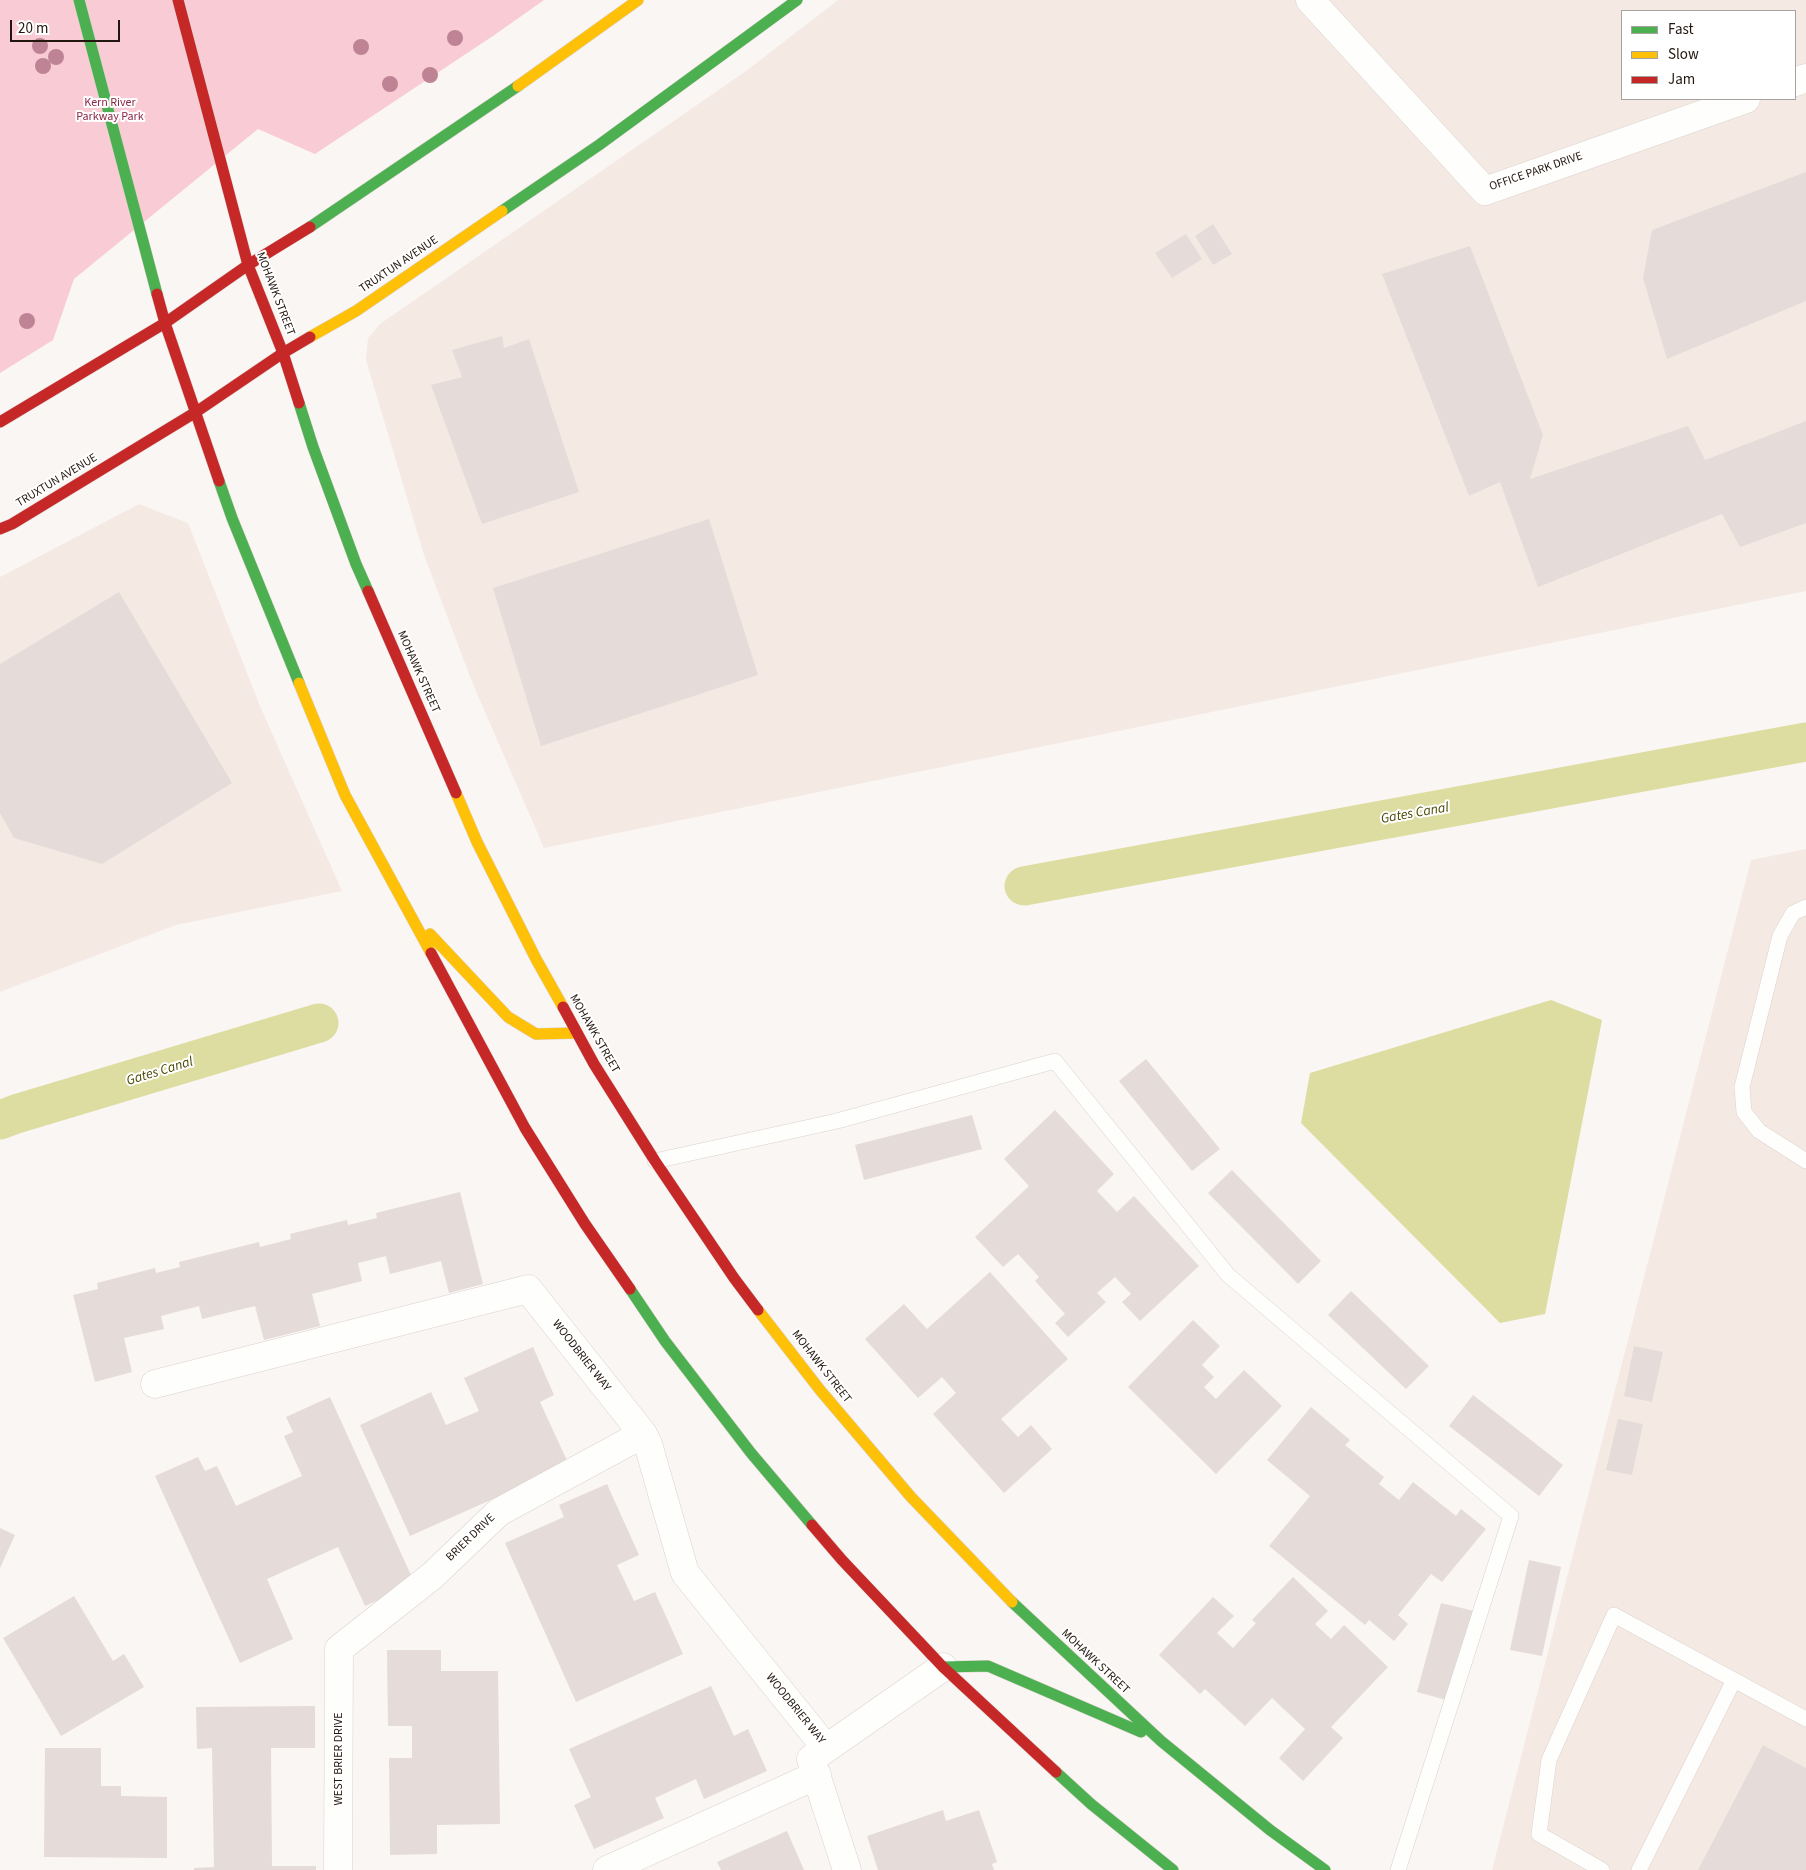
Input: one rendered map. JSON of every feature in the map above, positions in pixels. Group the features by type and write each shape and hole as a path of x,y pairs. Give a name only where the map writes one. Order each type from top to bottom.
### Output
{"main road":[{"path":"79,0 165,323 232,518 345,796 525,1128 586,1224 665,1341 751,1453 830,1546 943,1667 1092,1804 1172,1870"},
{"name":"MOHAWK STREET","path":"178,0 248,265 283,353 313,447 356,564 477,842 536,959 594,1064 655,1161 734,1278 820,1390 911,1497 1018,1609 1161,1741 1270,1830 1325,1870"},
{"path":"0,422 165,323 248,265 302,234 544,69 638,0"},
{"name":"TRUXTUN AVENUE","path":"0,529 12,524 196,412 283,353 356,311 599,145 798,0"},
{"path":"404,906 508,1017 536,1034 577,1033"},
{"path":"943,1667 988,1666 1161,1741"}],"street":[{"name":"OFFICE PARK DRIVE","path":"1310,0 1484,191 1743,100"},
{"name":"WOODBRIER WAY","path":"155,1384 528,1289 643,1434 648,1444 685,1572 826,1748"},
{"name":"BRIER DRIVE","path":"339,1648 432,1576 499,1512 643,1434"},
{"name":"WEST BRIER DRIVE","path":"338,1870 339,1648"},
{"path":"847,1870 811,1759 943,1667"},
{"path":"608,1870 817,1775"}],"lane":[{"path":"1806,907 1793,912 1780,936 1742,1087 1744,1112 1759,1131 1806,1162"},
{"path":"655,1161 838,1121 1055,1061 1228,1275 1511,1516 1398,1870"},
{"path":"1602,1870 1539,1834 1549,1760 1614,1615 1806,1719"},
{"path":"1639,1870 1734,1680"}],"shaded area":[{"path":"838,0 1806,0 1806,591 544,848 472,682 424,555 366,360 368,338 380,324 746,71"},
{"path":"139,504 188,523 260,706 342,891 176,925 0,992 0,577"},
{"path":"1806,849 1806,1870 1492,1870 1751,860"},
{"path":"1551,1000 1602,1020 1545,1314 1500,1323 1301,1123 1310,1073"}],"green space":[{"name":"Kern River Parkway Park","path":"0,0 544,0 315,154 258,129 74,279 53,340 0,373"}],"building":[{"path":"1806,172 1806,301 1667,359 1643,278 1652,230"},
{"path":"1213,224 1232,254 1213,265 1195,236"},
{"path":"1186,234 1202,259 1172,278 1155,253"},
{"path":"1470,246 1543,435 1530,479 1688,426 1705,460 1806,421 1806,523 1740,547 1722,514 1538,587 1500,482 1469,496 1382,274"},
{"path":"502,336 504,348 529,339 579,492 482,524 431,385 462,377 452,350"},
{"path":"709,519 758,675 541,746 493,588"},
{"path":"119,592 232,783 102,864 14,838 0,813 0,664"},
{"path":"1146,1059 1220,1149 1192,1171 1119,1081"},
{"path":"1055,1110 1114,1174 1097,1191 1117,1212 1134,1196 1199,1266 1140,1321 1122,1302 1131,1294 1115,1277 1097,1293 1106,1302 1068,1337 1055,1323 1065,1314 1035,1281 1039,1277 1018,1254 1003,1267 975,1237 1029,1186 1004,1159"},
{"path":"972,1115 982,1149 864,1180 855,1145"},
{"path":"1232,1170 1321,1261 1298,1284 1208,1193"},
{"path":"460,1192 483,1284 449,1293 441,1261 390,1274 386,1256 358,1263 362,1281 312,1294 320,1326 264,1340 255,1306 202,1319 199,1306 161,1316 164,1329 124,1338 132,1372 95,1382 73,1295 98,1289 97,1283 155,1268 156,1273 180,1267 179,1262 259,1242 260,1247 291,1239 290,1234 347,1220 348,1225 377,1218 376,1213"},
{"path":"990,1272 1068,1359 1001,1419 1018,1437 1031,1425 1052,1449 1004,1493 933,1414 956,1393 942,1377 918,1398 865,1339 904,1304 927,1329"},
{"path":"1351,1291 1429,1366 1406,1389 1328,1315"},
{"path":"1193,1320 1220,1346 1202,1365 1214,1377 1204,1387 1216,1399 1244,1370 1282,1406 1216,1474 1128,1387"},
{"path":"1634,1346 1663,1352 1652,1402 1624,1396"},
{"path":"533,1347 554,1395 540,1402 569,1465 410,1536 360,1425 431,1392 446,1425 479,1411 464,1378"},
{"path":"1473,1395 1563,1465 1539,1496 1449,1426"},
{"path":"330,1397 415,1584 365,1606 338,1547 267,1579 293,1639 240,1663 155,1476 198,1457 205,1471 217,1466 236,1506 302,1476 284,1436 293,1432 286,1417"},
{"path":"1311,1407 1350,1440 1345,1445 1384,1477 1379,1484 1399,1500 1413,1482 1456,1516 1461,1509 1486,1529 1442,1582 1431,1574 1398,1615 1408,1624 1394,1641 1369,1620 1365,1625 1269,1546 1310,1496 1267,1460"},
{"path":"1618,1419 1643,1424 1632,1475 1606,1470"},
{"path":"607,1484 639,1555 617,1565 634,1601 655,1592 683,1654 576,1702 505,1543 564,1517 559,1505"},
{"path":"0,1528 15,1535 0,1568"},
{"path":"1529,1560 1561,1567 1542,1656 1510,1650"},
{"path":"1293,1577 1328,1611 1315,1624 1331,1639 1344,1625 1388,1667 1331,1727 1343,1738 1303,1781 1279,1758 1305,1729 1272,1698 1245,1726 1205,1689 1200,1694 1159,1655 1213,1597 1234,1616 1217,1633 1233,1648 1256,1623 1252,1620"},
{"path":"74,1596 113,1661 124,1654 144,1687 61,1736 3,1638"},
{"path":"1441,1603 1474,1611 1450,1701 1417,1692"},
{"path":"387,1650 441,1650 441,1671 498,1671 500,1824 437,1825 437,1854 390,1855 389,1758 412,1758 412,1726 388,1726"},
{"path":"711,1686 734,1736 748,1729 767,1771 704,1799 696,1779 655,1798 664,1818 594,1849 574,1805 591,1797 569,1749"},
{"path":"315,1706 315,1748 271,1748 272,1866 316,1866 316,1870 194,1870 194,1868 214,1867 212,1748 197,1749 196,1707"},
{"path":"1763,1745 1806,1768 1806,1870 1698,1870"},
{"path":"45,1748 101,1748 101,1786 121,1786 121,1796 167,1797 167,1858 44,1857"},
{"path":"943,1810 946,1821 979,1810 997,1862 992,1864 994,1870 878,1870 867,1836"},
{"path":"787,1831 804,1870 721,1870 717,1862"}],"waterway":[{"name":"Gates Canal","path":"1024,886 1806,742"},
{"name":"Gates Canal","path":"0,1120 319,1023"}],"traffic: fast":[{"path":"79,0 157,294"},
{"path":"502,211 599,145 797,0"},
{"path":"310,227 518,86"},
{"path":"299,403 313,447 356,564 368,591"},
{"path":"219,481 232,518 299,683"},
{"path":"630,1289 665,1341 751,1453 812,1525"},
{"path":"1012,1602 1161,1741 1270,1830 1325,1870"},
{"path":"943,1667 988,1666 1141,1732"},
{"path":"1056,1772 1091,1804 1173,1870"}],"traffic: slow":[{"path":"518,86 638,0"},
{"path":"310,337 356,311 502,211"},
{"path":"299,683 345,795 431,953"},
{"path":"456,793 477,842 536,959 563,1007"},
{"path":"430,934 508,1017 536,1034 577,1033"},
{"path":"758,1310 820,1390 911,1497 1012,1602"}],"traffic: jam":[{"path":"178,0 248,265 283,353 299,403"},
{"path":"0,422 165,323 248,265 310,227"},
{"path":"157,294 165,323 219,481"},
{"path":"0,529 12,524 196,412 310,337"},
{"path":"368,591 456,793"},
{"path":"431,953 525,1128 585,1224 630,1289"},
{"path":"563,1007 594,1064 655,1161 734,1278 758,1310"},
{"path":"812,1525 842,1560 943,1667 1056,1772"}]}
